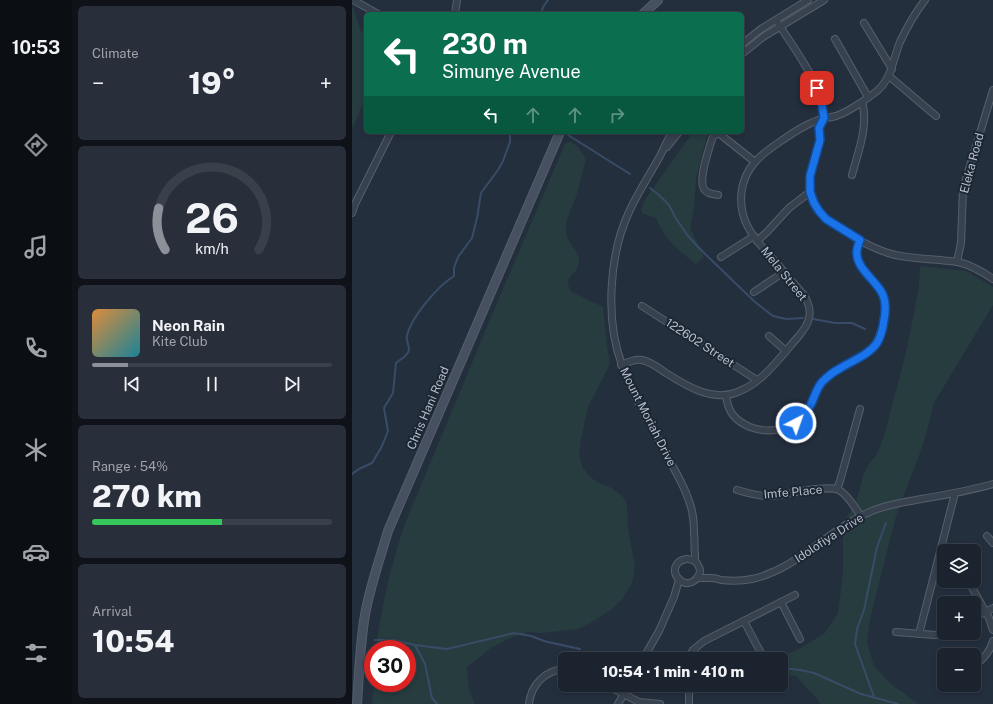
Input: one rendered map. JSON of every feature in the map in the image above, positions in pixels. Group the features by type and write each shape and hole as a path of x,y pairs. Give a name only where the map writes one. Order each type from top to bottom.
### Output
{"main road":[{"path":"645,12 658,0"},
{"name":"Chris Hani Road","path":"357,704 360,649 365,613 388,531 559,134"}],"street":[{"path":"353,0 374,12"},
{"path":"455,12 457,0"},
{"path":"744,42 761,29 808,0"},
{"path":"744,52 763,37 824,0"},
{"name":"Mela Street","path":"622,365 629,361 642,360 658,367 694,390 715,395 732,394 750,386 765,374 804,331 810,313 809,304 804,295 755,239 748,227 744,217 741,200 743,183 755,162 766,152 799,129 824,118 836,116 862,102 881,87 889,76 900,42 910,22 925,0"},
{"path":"776,20 800,58 817,88 821,99 824,118 819,128 820,140 810,176 810,192 819,211 826,219 860,240 880,250 913,258 956,262 971,266 993,280"},
{"path":"864,23 892,69"},
{"path":"834,39 868,97"},
{"path":"889,76 936,116"},
{"name":"Eleka Road","path":"956,262 961,243 963,189 993,90"},
{"path":"852,174 863,131 864,110 862,102"},
{"path":"352,213 390,134"},
{"name":"Mount Moriah Drive","path":"671,134 629,212 621,233 614,264 611,290 611,309 613,330 622,365 635,395 689,500 694,519 693,545 696,562 699,568"},
{"name":"Mount Moriah Drive","path":"662,153 678,134"},
{"path":"718,195 708,193 704,190 702,185 703,170 713,136 718,134 721,135 755,162"},
{"path":"720,257 767,232 789,208 810,192"},
{"path":"726,395 732,415 739,421 751,427 762,430 772,431 789,427 796,423 809,408 821,383 829,375 867,353 872,348 882,331 885,306 884,298 881,292 858,260 856,254 860,240"},
{"path":"754,292 784,272"},
{"name":"122602 Street","path":"642,306 758,380"},
{"path":"769,336 786,351"},
{"path":"837,489 860,409"},
{"name":"Idolofiya Drive","path":"697,578 737,581 764,576 778,570 861,516 876,509 977,489 993,484"},
{"name":"Imfe Place","path":"737,490 755,495 771,496 818,489 837,489 846,496 861,516"},
{"path":"919,634 955,493"},
{"path":"987,536 993,543"},
{"name":"Mount Moriah Drive","path":"647,652 659,631 674,597 679,580 675,573 678,562 685,559 693,545"},
{"path":"685,559 696,562"},
{"path":"697,578 699,575 699,568"},
{"name":"Idolofiya Drive","path":"699,568 713,578"},
{"name":"Mount Moriah Drive","path":"674,597 686,583 694,581 697,578"},
{"path":"679,580 686,583"},
{"path":"972,588 992,624 993,630"},
{"path":"692,652 700,644 795,595"},
{"path":"781,602 800,638"},
{"path":"981,614 993,608"},
{"path":"744,621 760,652"},
{"path":"896,632 937,635"},
{"path":"981,660 986,656 993,641"},
{"path":"529,704 532,692 543,677 551,672 558,670"},
{"path":"619,692 639,702 660,704"},
{"path":"689,692 689,704"},
{"path":"618,704 623,694"}],"green space":[{"path":"352,5 361,31 364,33 364,102 352,128"},
{"path":"692,134 707,134 696,179 694,208 690,228 704,257 696,264 667,238 656,218 643,214 641,210 646,198"},
{"path":"570,142 575,144 585,157 585,166 581,181 566,225 568,238 577,252 579,260 577,269 568,282 572,292 603,307 610,364 588,407 579,455 583,468 590,477 599,483 612,488 623,497 626,502 628,527 635,566 631,585 623,598 611,610 578,629 542,633 528,632 510,638 486,651 467,667 469,689 475,704 372,704 373,692 416,692 416,640 377,640 387,587 395,556 404,526 565,144"},
{"path":"920,266 966,271 993,287 993,305 934,403 923,445 896,516 870,619 867,643 874,666 891,684 917,703 820,704 796,676 788,675 788,654 824,634 838,613 843,573 843,537 846,518 856,502 863,476 868,465 877,454 885,433 907,348 919,287"}],"waterway":[{"path":"542,12 548,0"},
{"path":"352,474 372,463 382,446 388,431 384,408 393,393 396,363 405,356 409,350 407,335 410,327 426,302 454,276 454,268 458,257 472,238 481,193 503,161 510,142 510,134"},
{"path":"568,135 630,174"},
{"path":"650,188 669,205 688,236 755,302 773,316 786,319 803,318"},
{"path":"813,319 835,323 852,323 865,329"},
{"path":"874,697 855,644 857,629 864,610 877,547 886,523"},
{"path":"416,645 447,649 514,633 580,649"},
{"path":"416,647 425,664 432,698 437,704"},
{"path":"788,669 814,673 861,694 898,704"}],"route":[{"path":"796,423 809,408 821,383 829,375 867,353 872,348 880,336 885,316 884,298 876,284 861,265 856,254 860,240 826,219 814,203 810,192 810,176 820,140 819,128 824,118 821,99 817,88"}]}
